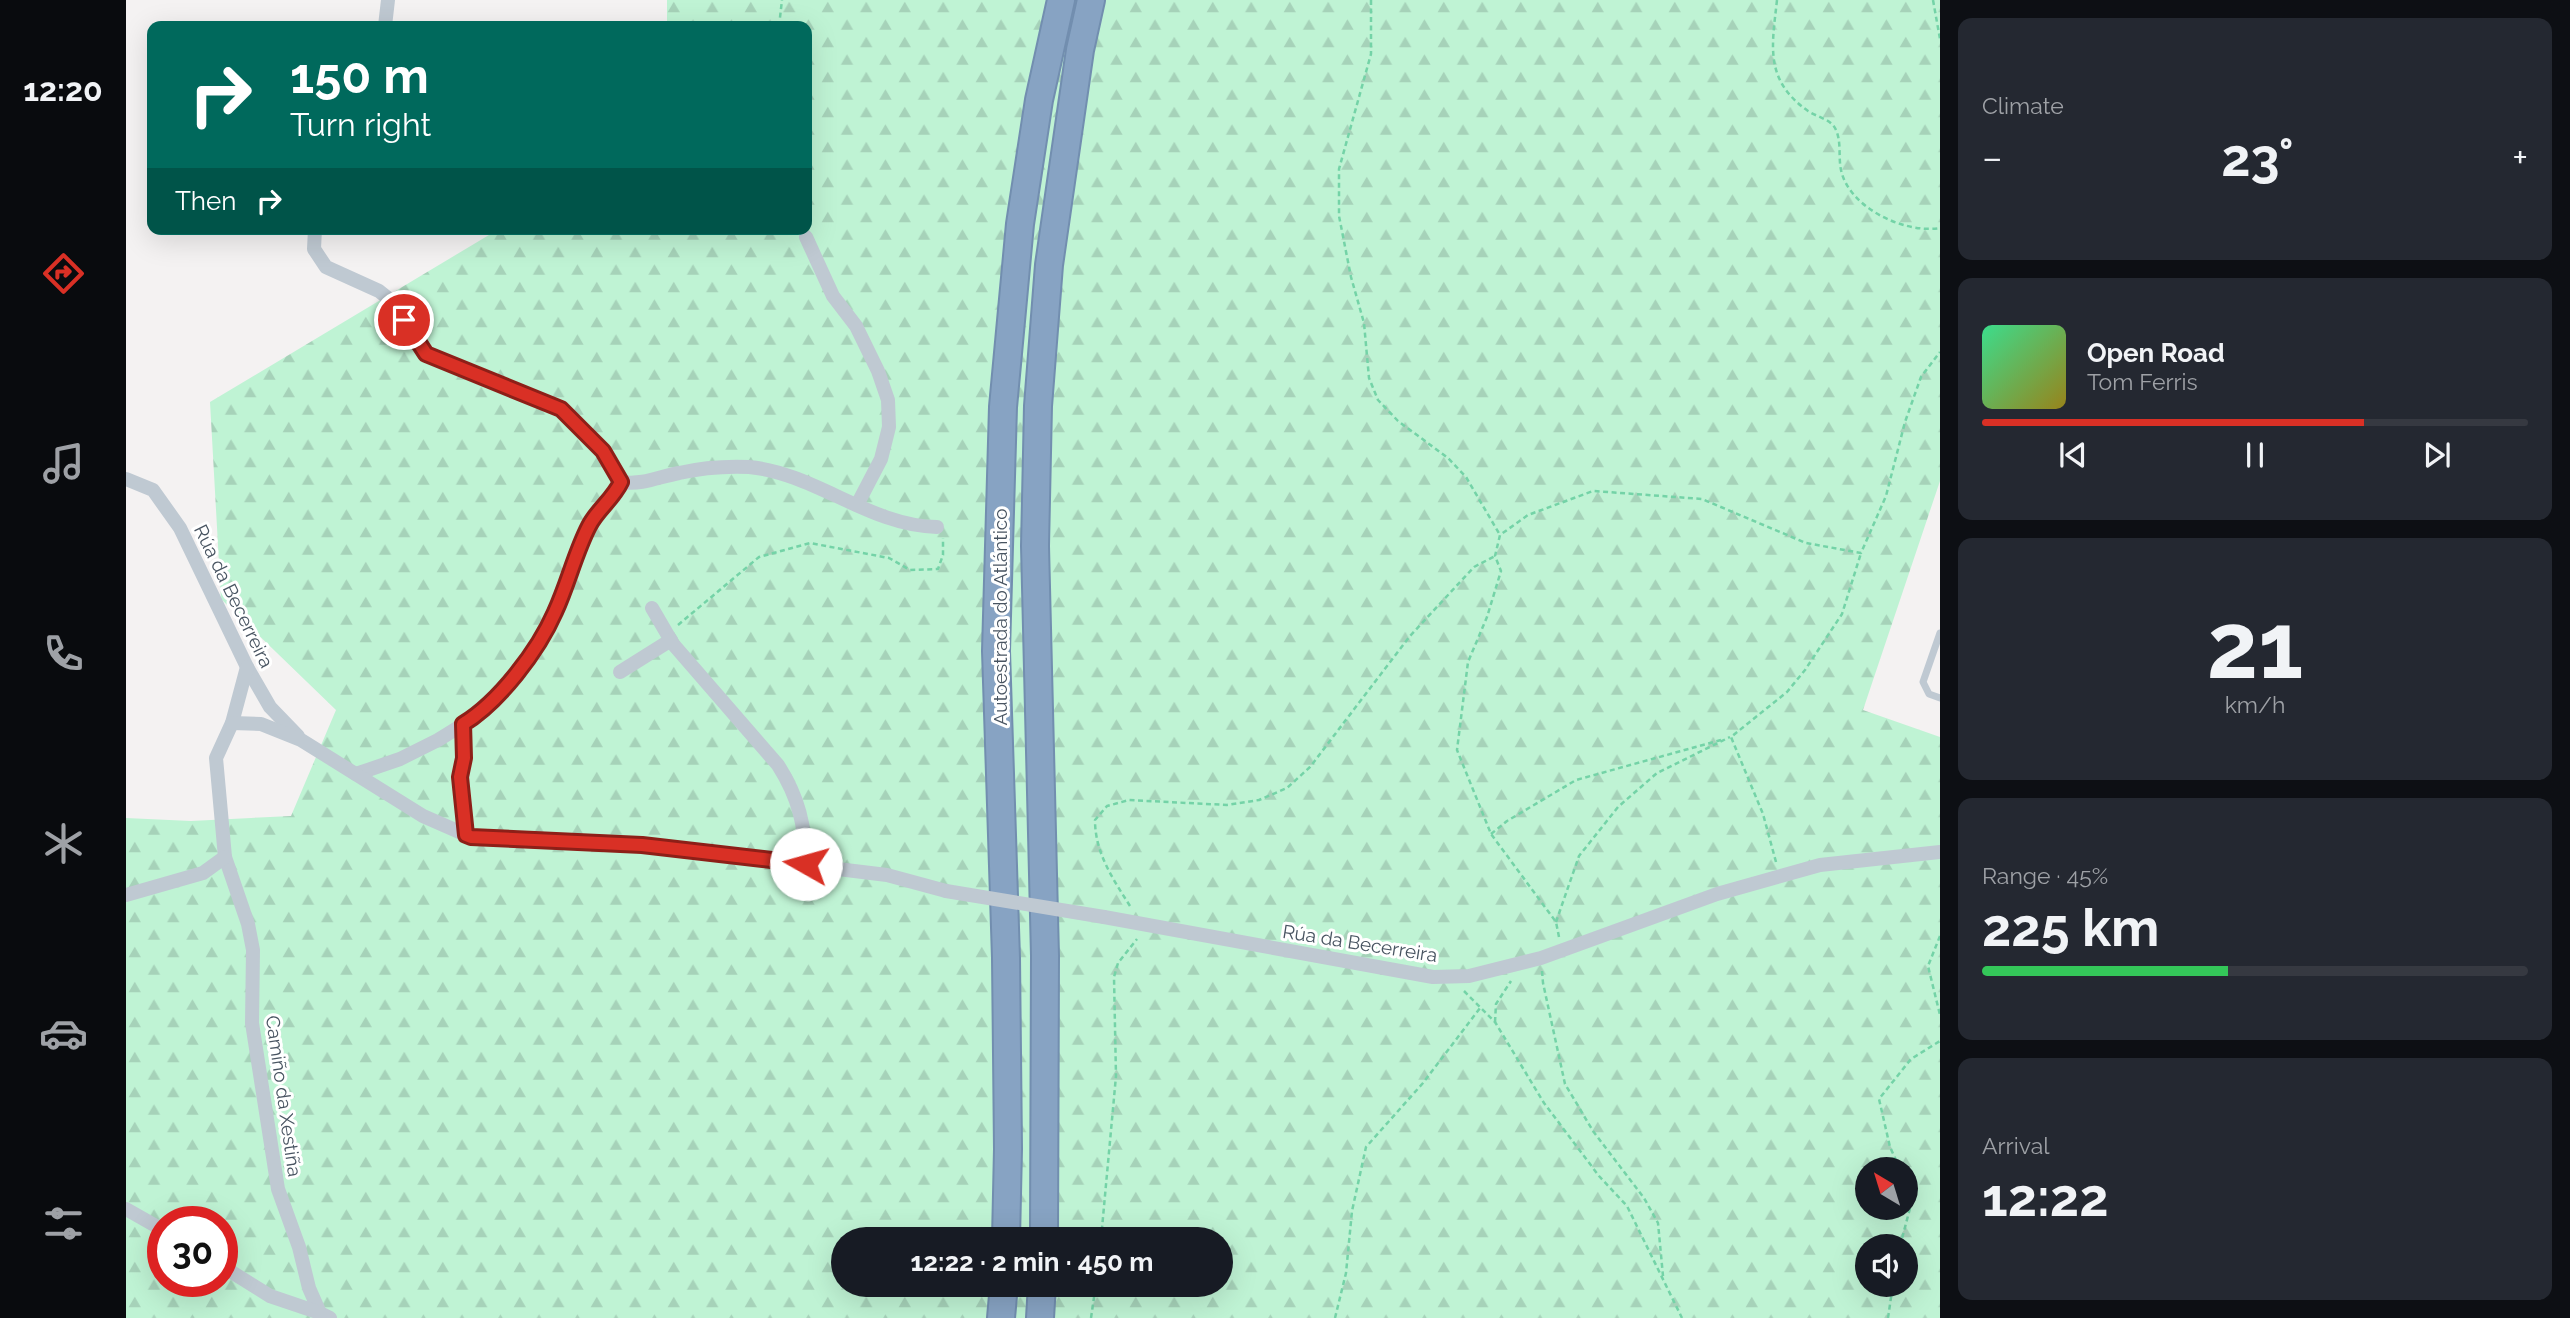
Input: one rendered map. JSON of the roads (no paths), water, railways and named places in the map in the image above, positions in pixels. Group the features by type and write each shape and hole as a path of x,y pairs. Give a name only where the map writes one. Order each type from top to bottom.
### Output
{"highway":[{"name":"Autoestrada do Atlántico","path":"1006,1227 1006,958 996,650 1003,407 1020,224 1040,100 1061,0"},
{"name":"Autoestrada do Atlántico","path":"1044,1227 1045,956 1035,546 1038,406 1049,265 1080,50 1091,0"},
{"path":"1001,1318 1003,1297"},
{"path":"1040,1318 1041,1297"}],"street":[{"path":"386,21 388,0"},
{"path":"315,235 314,249 326,267 379,291 394,303 426,354 561,409 603,451 621,482"},
{"path":"806,237 833,296 856,326 878,371 888,400 889,427 881,459 857,505"},
{"path":"621,482 638,484 679,473 722,467 750,467 796,478 913,527 937,527"},
{"name":"Rúa da Becerreira","path":"126,479 153,490 180,528 247,667 270,707 301,740"},
{"path":"356,774 400,759 480,714 524,664 554,614 590,523 614,497 621,482"},
{"path":"652,608 669,637 779,765 792,787 805,828 806,864"},
{"path":"620,672 669,637"},
{"name":"Camiño da Xestiña","path":"247,667 232,723 216,758 225,857 248,924 253,950 252,1023 278,1189 299,1247 309,1288 325,1315"},
{"name":"Rúa da Becerreira","path":"232,723 261,724 301,740 423,816 471,837 642,845 887,875 946,891 1433,977 1469,976 1541,958 1717,894 1820,865 1940,852"},
{"path":"463,724 464,758 460,777 466,835"},
{"path":"126,895 202,873 225,857"},
{"path":"126,1209 147,1221"},
{"path":"238,1276 270,1296 325,1315"}],"lane":[{"path":"1940,633 1923,682 1929,694 1940,698"}]}
